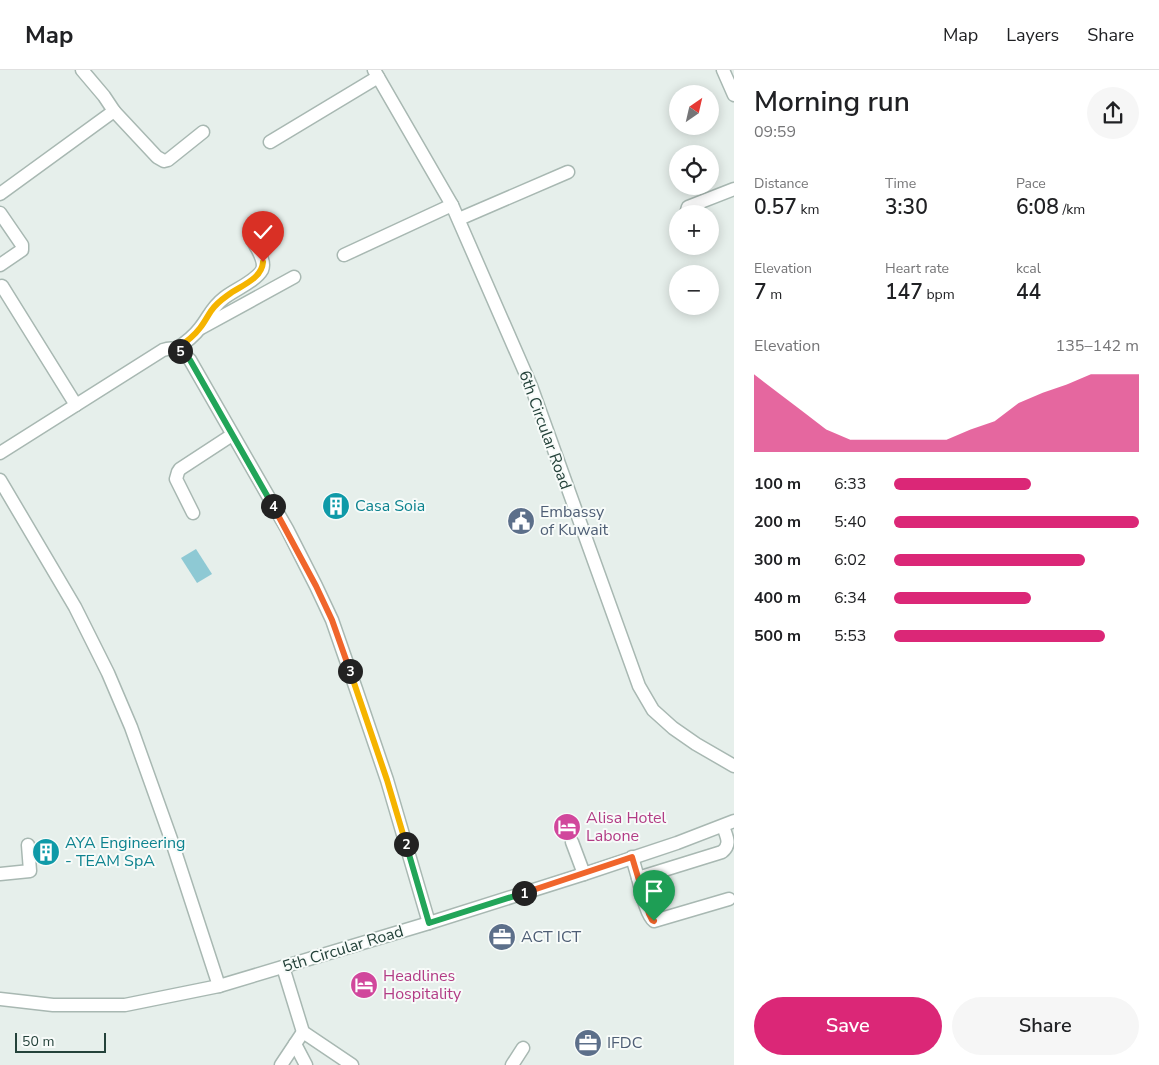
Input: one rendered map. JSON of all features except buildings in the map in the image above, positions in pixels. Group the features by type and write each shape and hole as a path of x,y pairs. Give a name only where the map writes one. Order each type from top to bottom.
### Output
{"street":[{"path":"82,70 114,111 157,157 168,160 202,132"},
{"path":"723,70 734,95"},
{"path":"270,142 376,73"},
{"name":"6th Circular Road","path":"376,73 452,205 531,386 639,686 653,710 673,728 734,766"},
{"path":"0,194 114,111"},
{"path":"458,219 568,172"},
{"path":"693,205 734,190"},
{"path":"344,255 452,205"},
{"path":"0,213 22,245 22,250 0,265"},
{"path":"176,349 201,328 218,302 257,276 263,268 263,262 253,241"},
{"path":"201,328 294,277"},
{"path":"2,286 76,405"},
{"path":"0,453 163,350 169,348 176,349 190,360 286,529 332,620 387,780 429,923"},
{"path":"194,513 176,478 178,472 180,468 232,434"},
{"path":"0,480 75,608 108,673 131,727 164,820 219,986"},
{"path":"638,878 722,852 728,844 728,824"},
{"name":"5th Circular Road","path":"0,999 53,1004 125,1005 219,986 584,874 728,824"},
{"path":"572,842 584,874"},
{"path":"0,874 30,871 28,845"},
{"path":"632,857 649,914 654,921 729,899"},
{"path":"283,967 303,1032 352,1065"},
{"path":"281,1065 303,1032"},
{"path":"295,1044 306,1065"},
{"path":"512,1065 523,1048"}],"water":[{"path":"196,549 212,574 197,583 181,558"}],"place":[{"name":"Casa Soia","path":"336,506"},
{"name":"Embassy of Kuwait","path":"521,521"},
{"name":"Alisa Hotel Labone","path":"567,827"},
{"name":"AYA Engineering - TEAM SpA","path":"46,852"},
{"name":"ACT ICT","path":"502,937"},
{"name":"Headlines Hospitality","path":"364,985"},
{"name":"IFDC","path":"588,1043"}],"route":[{"path":"263,262 263,268 257,276 218,302 201,328 176,349 190,360 286,529 332,620 387,780 429,923 632,857 649,914 654,921"}]}
